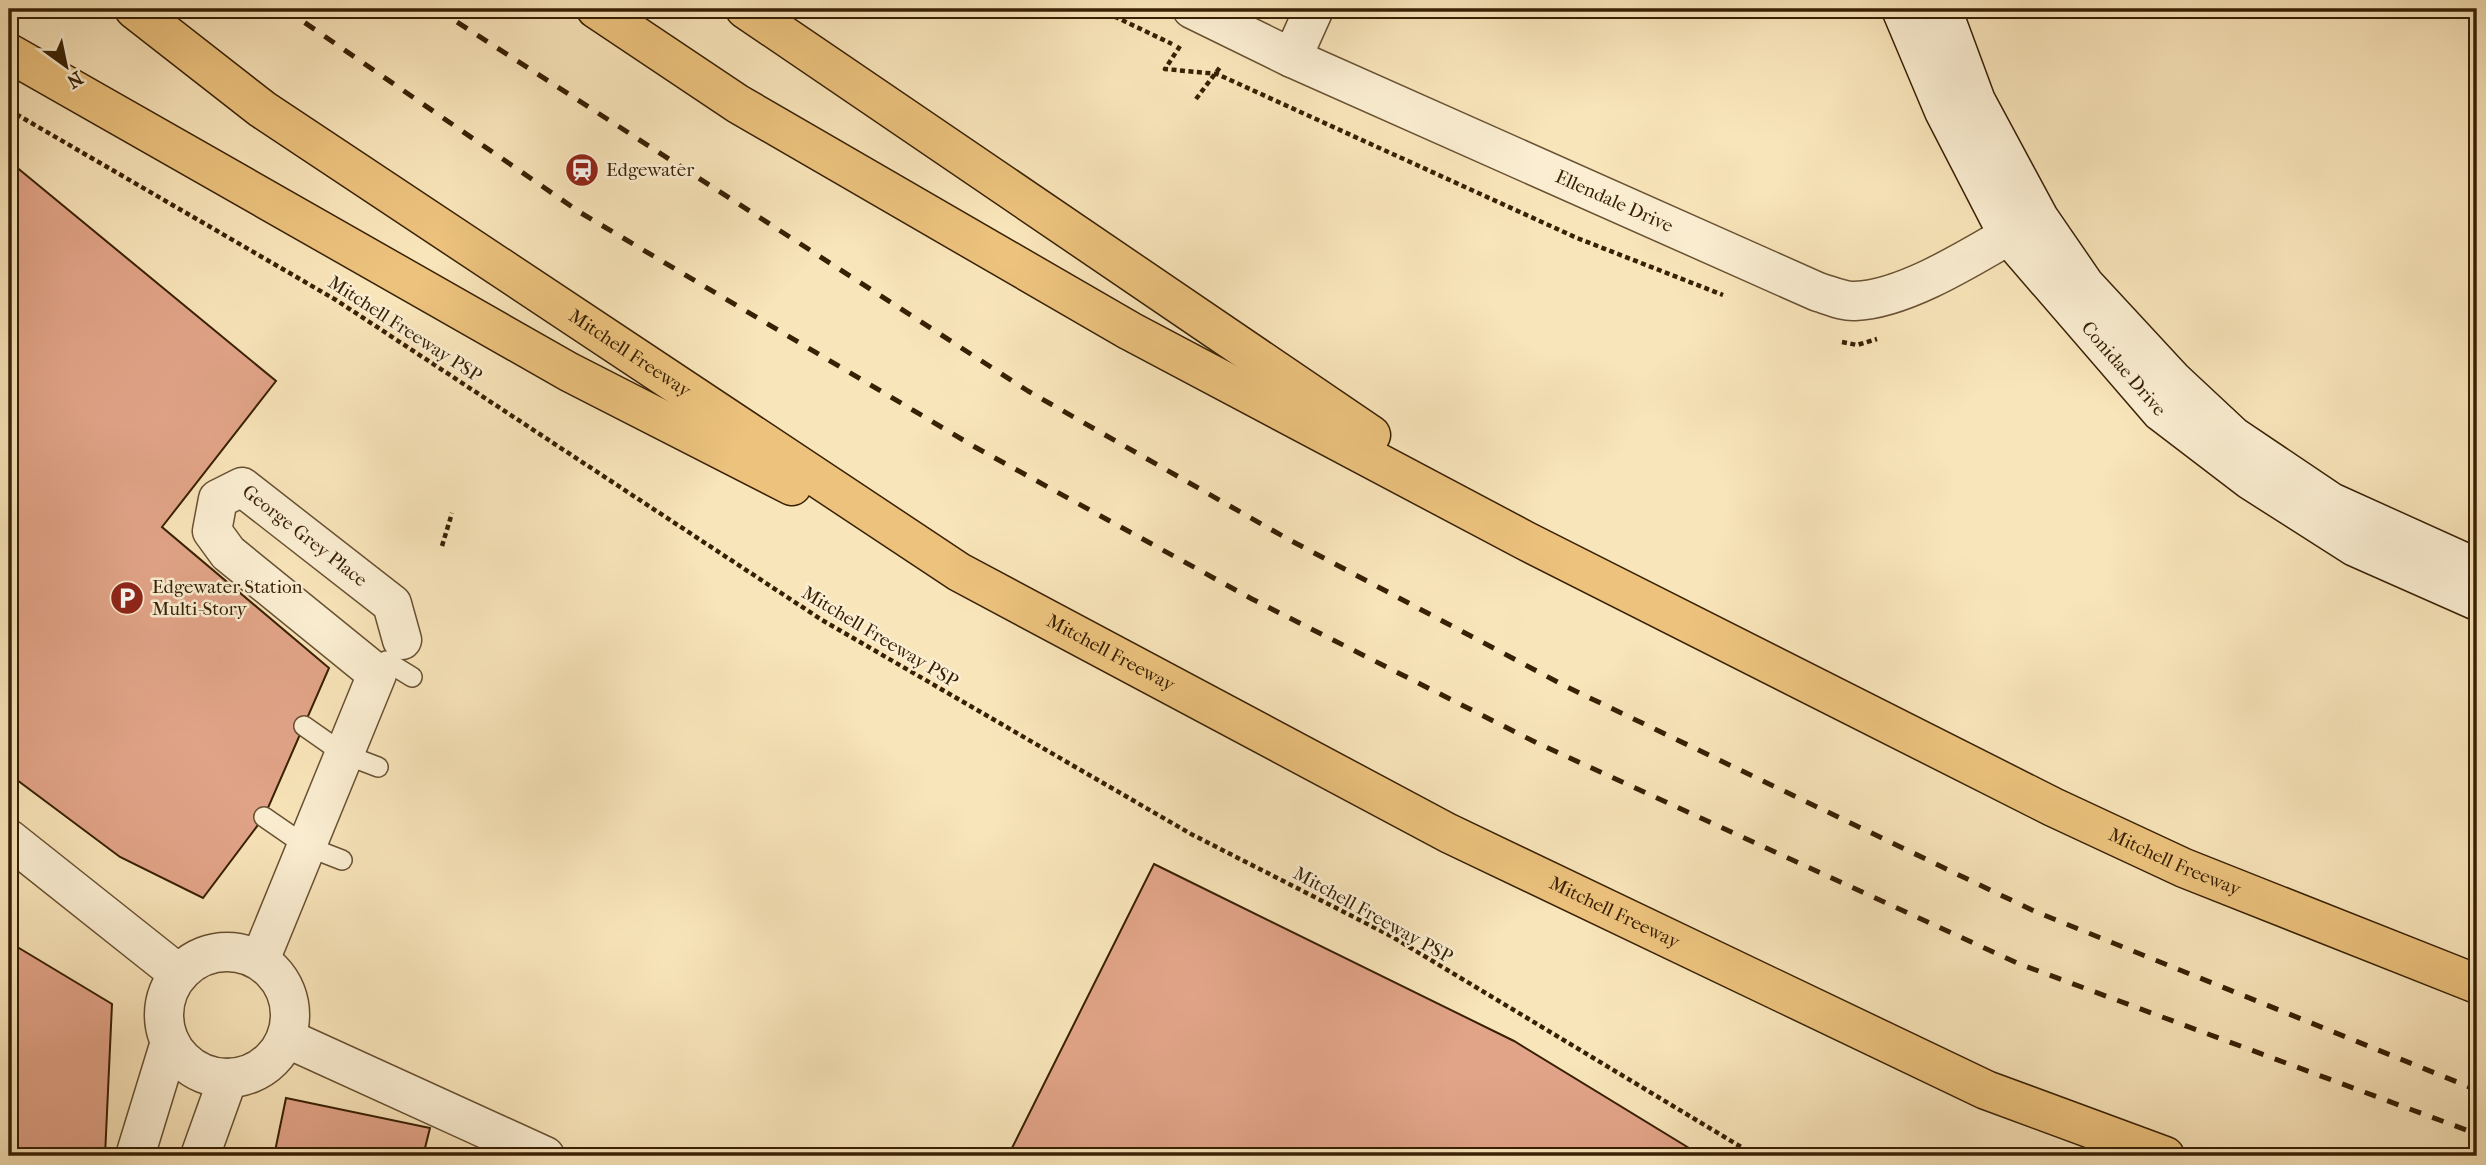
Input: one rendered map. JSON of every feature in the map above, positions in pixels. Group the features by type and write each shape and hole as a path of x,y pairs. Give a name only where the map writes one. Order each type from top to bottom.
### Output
{"highway":[{"name":"Mitchell Freeway","path":"134,9 261,109 959,572 1448,833 1986,1090 2165,1156"},
{"name":"Mitchell Freeway","path":"596,9 738,104 1130,331 1526,541 2065,813 2185,868 2477,984"},
{"path":"745,9 1526,541"},
{"path":"9,54 569,372 959,572"}],"street":[{"name":"Ellendale Drive","path":"1192,9 1292,58 1818,292 1854,302 1896,293 2024,226"},
{"path":"1292,58 1314,9"},
{"name":"Conidae Drive","path":"1901,9 1944,111 2024,226 2161,412 2250,480 2355,548 2477,601"},
{"name":"Conidae Drive","path":"1942,9 2024,226 2085,285 2173,380 2233,436 2331,502 2477,568"},
{"name":"George Grey Place","path":"242,486 392,604 394,663 228,553 212,531 218,499 242,486"},
{"path":"260,960 306,846 361,761 394,663"},
{"path":"9,839 179,974"},
{"path":"216,952 239,952 260,960 276,974 287,993 290,1015 286,1038 275,1056 257,1070 228,1078 206,1075 187,1064 170,1042 163,1021 165,999 179,974 196,960 216,952"},
{"path":"286,1038 545,1156"},
{"path":"135,1156 170,1042"},
{"path":"201,1156 228,1078"}],"lane":[{"path":"303,726 361,761"},
{"path":"264,817 306,846 342,860"}],"path":[{"path":"1099,9 1179,48"},
{"name":"Mitchell Freeway PSP","path":"9,110 336,300 822,620 1191,834 1391,936 1756,1156"},
{"path":"442,546 452,513"}],"building":[{"name":"Edgewater Station Multi-Story","path":"9,161 276,381 162,527 329,668 264,817 203,898 120,857 9,774"},
{"path":"1154,864 1514,1041 1702,1156 1008,1156"},
{"path":"9,942 112,1004 105,1156 9,1156"},
{"path":"286,1098 430,1128 423,1156 274,1156"}],"railway":[{"path":"285,9 581,213 975,447 1252,599 1537,743 2017,963 2477,1134"},
{"path":"437,9 1028,391 1286,538 1565,686 2034,911 2477,1090"}],"place":[{"name":"Edgewater","path":"582,170"},
{"name":"Edgewater Station Multi-Story","path":"127,598"}]}
